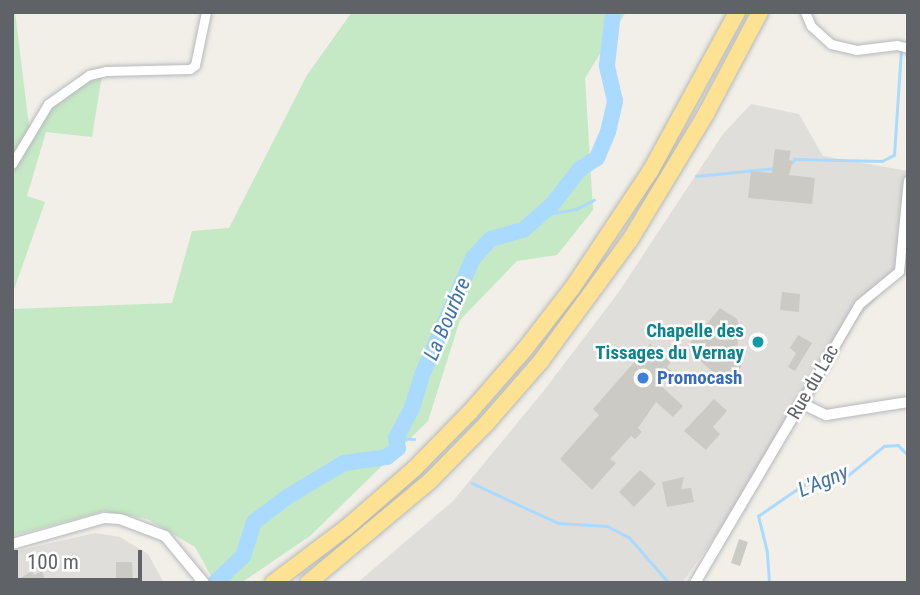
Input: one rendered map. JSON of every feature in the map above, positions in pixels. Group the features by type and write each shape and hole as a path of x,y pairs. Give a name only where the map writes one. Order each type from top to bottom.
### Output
{"highway":[{"path":"273,583 346,528 414,469 525,349 573,287 651,170 737,12"},
{"path":"308,583 429,482 541,361 630,240 711,105 760,12"}],"street":[{"path":"12,164 48,104 89,75 106,71 190,69 195,65 206,12"},
{"path":"805,12 811,26 831,44 856,50 897,45 908,48"},
{"name":"Rue du Lac","path":"695,583 859,304 899,271 908,180"},
{"path":"801,404 826,415 908,402"},
{"path":"12,544 104,518 120,519 165,536 204,583"}],"shaded area":[{"path":"751,104 799,114 823,156 908,171 908,275 896,278 859,317 804,411 682,583 357,583 453,501 542,393 618,293 723,134"},
{"path":"95,533 120,537 148,554 164,583 12,583 12,552"}],"green space":[{"path":"12,12 15,12 29,126 65,94 102,75 92,137 46,132 27,196 45,202 12,295"},
{"path":"352,12 626,12 585,78 593,210 557,255 517,261 460,320 428,421 310,536 241,583 215,583 195,547 147,519 104,511 12,536 12,309 172,303 192,231 229,228 307,75"}],"building":[{"path":"775,149 791,151 789,160 793,161 789,175 815,178 812,204 748,198 751,171 772,173"},
{"path":"782,292 800,294 799,312 780,310"},
{"path":"720,308 737,319 739,325 737,351 731,357 742,366 726,384 686,348"},
{"path":"798,335 812,343 795,371 788,367 796,353 790,348"},
{"path":"650,344 671,362 667,367 673,372 661,386 683,406 673,417 656,402 638,428 642,432 635,439 631,436 610,459 616,463 592,490 560,459 599,415 593,409"},
{"path":"714,399 727,411 713,427 720,434 706,450 684,431"},
{"path":"640,470 656,484 634,507 619,492"},
{"path":"684,477 681,489 691,488 694,502 667,507 662,482"},
{"path":"739,539 748,542 740,566 731,563"},
{"path":"116,562 132,562 133,583 116,583"},
{"path":"32,571 34,575 42,571 46,583 12,583"}],"waterway":[{"name":"La Bourbre","path":"215,583 243,556 254,522 287,497 344,463 387,457 398,448 396,438 412,408 423,373 473,258 491,239 523,230 551,206 580,169 597,158 608,132 615,101 607,65 613,12"},
{"path":"792,163 795,159 882,161 894,155 901,49"},
{"path":"696,176 776,168"},
{"path":"537,216 576,209 594,200"},
{"name":"L'Agny","path":"396,438 414,439"},
{"name":"L'Agny","path":"769,583 767,552 758,516 803,485 846,477 884,446 898,445 908,455"},
{"name":"L'Agny","path":"472,483 558,523 607,526 629,537 669,583"}],"place":[{"name":"Chapelle des Tissages du Vernay","path":"758,342"},
{"name":"Promocash","path":"643,378"}]}
